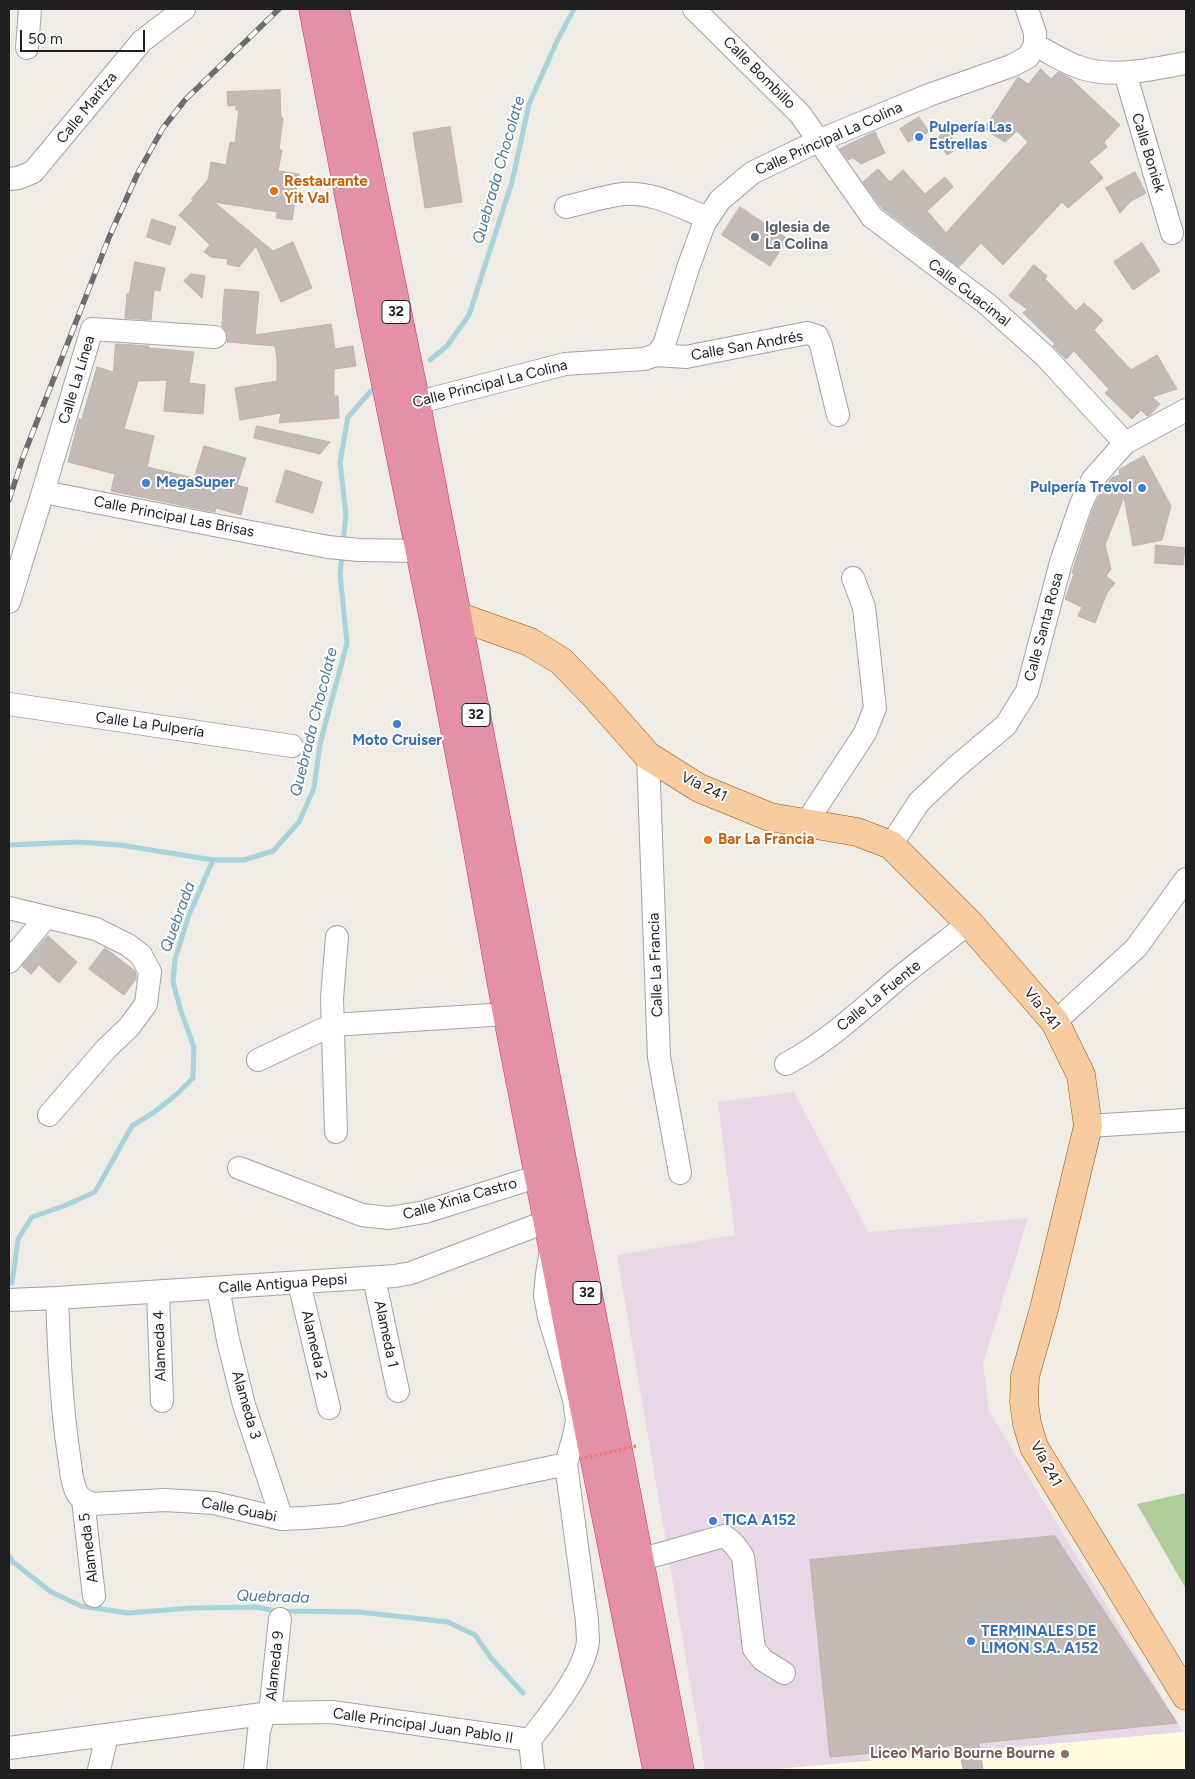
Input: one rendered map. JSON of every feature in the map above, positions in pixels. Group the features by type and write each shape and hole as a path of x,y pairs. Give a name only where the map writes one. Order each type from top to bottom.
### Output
{"highway":[{"name":"32","path":"313,9 374,326 404,406 419,551 445,619 470,810 507,1014 657,1770"},
{"name":"32","path":"335,9 404,406 445,619 680,1770"}],"main road":[{"name":"Vía 241","path":"445,619 530,642 561,661 596,696 648,756 699,788 770,816 857,832 892,845 969,923 1055,1022 1081,1075 1088,1126 1044,1309 1025,1376 1024,1402 1027,1424 1034,1447 1186,1696"}],"street":[{"path":"27,48 30,9"},
{"name":"Calle Maritza","path":"9,179 18,178 33,172 142,41 184,9"},
{"name":"Calle Bombillo","path":"694,9 800,114 818,141"},
{"path":"1027,9 1035,34 1035,45 1077,67 1125,73 1186,63"},
{"name":"Calle Principal La Colina","path":"404,406 565,364 644,359 656,355 664,345 688,268 708,218 720,200 752,173 818,141 929,95 1011,66 1028,57 1035,45"},
{"name":"Calle Boniek","path":"1125,73 1172,233"},
{"name":"Calle Guacimal","path":"818,141 872,217 987,304 1045,356 1125,443"},
{"path":"566,207 624,194 641,194 708,218"},
{"name":"Calle La Línea","path":"43,492 92,329 215,337"},
{"name":"Calle San Andrés","path":"656,355 686,357 807,334 816,336 821,345 838,415"},
{"name":"Calle Santa Rosa","path":"892,845 919,802 955,768 1006,725 1027,691 1061,562 1080,504 1093,479 1125,443 1186,410"},
{"path":"9,602 43,492"},
{"name":"Calle Principal Las Brisas","path":"43,492 328,547 360,550 419,551"},
{"path":"806,823 865,733 874,708 870,649 864,607 853,578"},
{"name":"Calle La Pulpería","path":"9,704 292,746"},
{"name":"Calle La Francia","path":"648,756 659,1057 680,1173"},
{"path":"1055,1022 1136,948 1186,879"},
{"path":"9,908 96,929 128,945 140,955 150,972 146,1004 129,1027 106,1049 49,1115"},
{"path":"9,962 46,917"},
{"name":"Calle La Fuente","path":"786,1064 807,1053 969,923"},
{"path":"336,1132 332,998 337,938"},
{"path":"258,1060 332,1025 507,1014"},
{"path":"1088,1126 1186,1120"},
{"name":"Calle Xinia Castro","path":"239,1168 362,1215 389,1218 425,1212 540,1176"},
{"name":"Calle Antigua Pepsi","path":"9,1300 374,1278 410,1273 550,1233"},
{"name":"Calle Principal Juan Pablo II","path":"9,1748 267,1713 332,1712 530,1740 556,1706 574,1677 588,1642 573,1462 574,1436 577,1421 574,1399 549,1317 546,1295 550,1233"},
{"name":"Alameda 1","path":"374,1278 398,1391"},
{"name":"Alameda 2","path":"299,1283 329,1408"},
{"name":"Alameda 3","path":"218,1288 244,1406 282,1519"},
{"name":"Alameda 4","path":"158,1292 162,1401"},
{"path":"57,1298 59,1375 64,1427 73,1486 83,1500"},
{"name":"Calle Guabi","path":"83,1500 92,1504 164,1500 214,1503 282,1519 341,1515 573,1462"},
{"name":"Alameda 5","path":"83,1500 94,1596"},
{"path":"638,1560 724,1536 728,1539 737,1547 743,1557 754,1649 763,1660 784,1673"},
{"name":"Alameda 9","path":"255,1770 259,1731 267,1713 280,1619"},
{"path":"99,1770 107,1735"},
{"path":"530,1740 533,1770"}],"path":[{"path":"573,1462 636,1446"}],"shaded area":[{"path":"794,1092 868,1232 1028,1218 983,1363 989,1411 1183,1732 768,1770 705,1770 617,1255 735,1235 718,1102"},
{"name":"Liceo Mario Bourne Bourne","path":"1183,1732 1186,1738 1186,1770 768,1770"}],"green space":[{"path":"1186,1493 1186,1589 1137,1504"}],"building":[{"path":"1041,69 1051,79 1058,72 1070,78 1120,125 1104,142 1107,147 1089,162 1103,178 1068,208 1062,202 1003,265 981,243 959,267 882,208 863,182 878,169 890,182 903,170 925,194 945,177 953,187 927,211 946,233 1028,142 1017,131 1005,142 984,129 1018,77 1028,84"},
{"path":"280,90 281,117 283,118 279,150 282,150 278,171 299,174 292,220 276,218 277,212 214,202 273,251 293,242 312,288 281,302 256,246 239,267 227,264 228,259 211,257 204,252 210,245 179,215 208,180 211,162 226,165 230,142 235,143 239,110 236,110 236,105 228,106 227,92"},
{"path":"919,117 929,132 908,142 900,129"},
{"path":"450,127 462,202 425,208 413,133"},
{"path":"946,130 958,148 947,155 937,139"},
{"path":"875,132 885,153 861,164 853,158 848,160 840,149"},
{"path":"1135,172 1146,193 1131,201 1120,213 1106,188"},
{"name":"Iglesia de La Colina","path":"740,207 788,239 770,266 722,235"},
{"path":"152,219 176,227 170,245 147,237"},
{"path":"1142,243 1160,271 1133,290 1114,262"},
{"path":"135,262 165,268 160,291 154,290 151,320 125,318 127,294 129,294"},
{"path":"1034,265 1047,276 1045,279 1076,311 1084,303 1103,320 1094,330 1131,370 1157,355 1177,389 1152,397 1160,404 1150,415 1147,416 1141,410 1132,419 1105,393 1109,389 1074,351 1066,359 1053,346 1055,344 1023,313 1027,309 1009,296"},
{"path":"191,274 205,276 202,298 184,281"},
{"path":"225,289 259,292 255,335 331,324 335,349 353,346 356,366 334,369 334,396 338,396 339,418 279,423 281,413 240,420 235,388 277,381 277,360 275,346 227,342 227,332 222,326"},
{"path":"116,344 194,352 189,383 205,385 203,414 164,411 167,380 138,381 124,429 154,436 147,467 194,478 204,446 246,458 237,485 248,488 241,515 216,508 215,512 111,491 115,474 68,462 79,419 82,419 97,367 113,372"},
{"path":"257,426 330,442 320,454 254,438"},
{"path":"1144,456 1171,506 1162,540 1133,546 1124,497 1105,545 1111,569 1106,576 1115,583 1107,593 1095,623 1078,616 1082,607 1065,599 1074,574 1072,573 1074,566 1093,509 1104,486 1113,477 1120,475 1119,470"},
{"path":"286,470 322,482 313,513 276,502"},
{"path":"1156,545 1185,548 1183,565 1155,563"},
{"path":"48,936 77,962 59,983 39,965 31,974 22,966"},
{"path":"105,948 135,971 136,979 124,995 89,969"},
{"name":"TERMINALES DE LIMON S.A. A152","path":"1055,1536 1177,1723 979,1743 983,1770 963,1770 959,1745 830,1757 810,1560"}],"waterway":[{"name":"Quebrada Chocolate","path":"430,360 447,346 469,315 512,182 529,104 557,41 574,9"},
{"name":"Quebrada Chocolate","path":"343,543 346,515 340,462 348,417 371,391"},
{"name":"Quebrada Chocolate","path":"9,845 78,842 120,845 213,860 244,860 273,851 299,822 314,788 320,744 347,643 340,574 342,554"},
{"name":"Quebrada","path":"12,1283 18,1239 32,1217 64,1206 95,1192 132,1126 153,1113 177,1094 193,1078 194,1047 173,982 175,959 189,915 213,860"},
{"name":"Quebrada","path":"9,1556 13,1562 51,1592 81,1606 128,1613 192,1608 255,1607 277,1611 359,1612 448,1622 475,1635 491,1658 523,1693"}],"railway":[{"path":"9,500 23,457 110,235 138,173 163,128 185,100 279,9"}],"place":[{"name":"Pulpería Las Estrellas","path":"919,137"},
{"name":"Restaurante Yit Val","path":"274,191"},
{"name":"Iglesia de La Colina","path":"755,237"},
{"name":"MegaSuper","path":"146,483"},
{"name":"Pulpería Trevol","path":"1142,488"},
{"name":"Moto Cruiser","path":"397,724"},
{"name":"Bar La Francia","path":"708,840"},
{"name":"TICA A152","path":"713,1521"},
{"name":"TERMINALES DE LIMON S.A. A152","path":"971,1641"},
{"name":"Liceo Mario Bourne Bourne","path":"1065,1754"}]}
